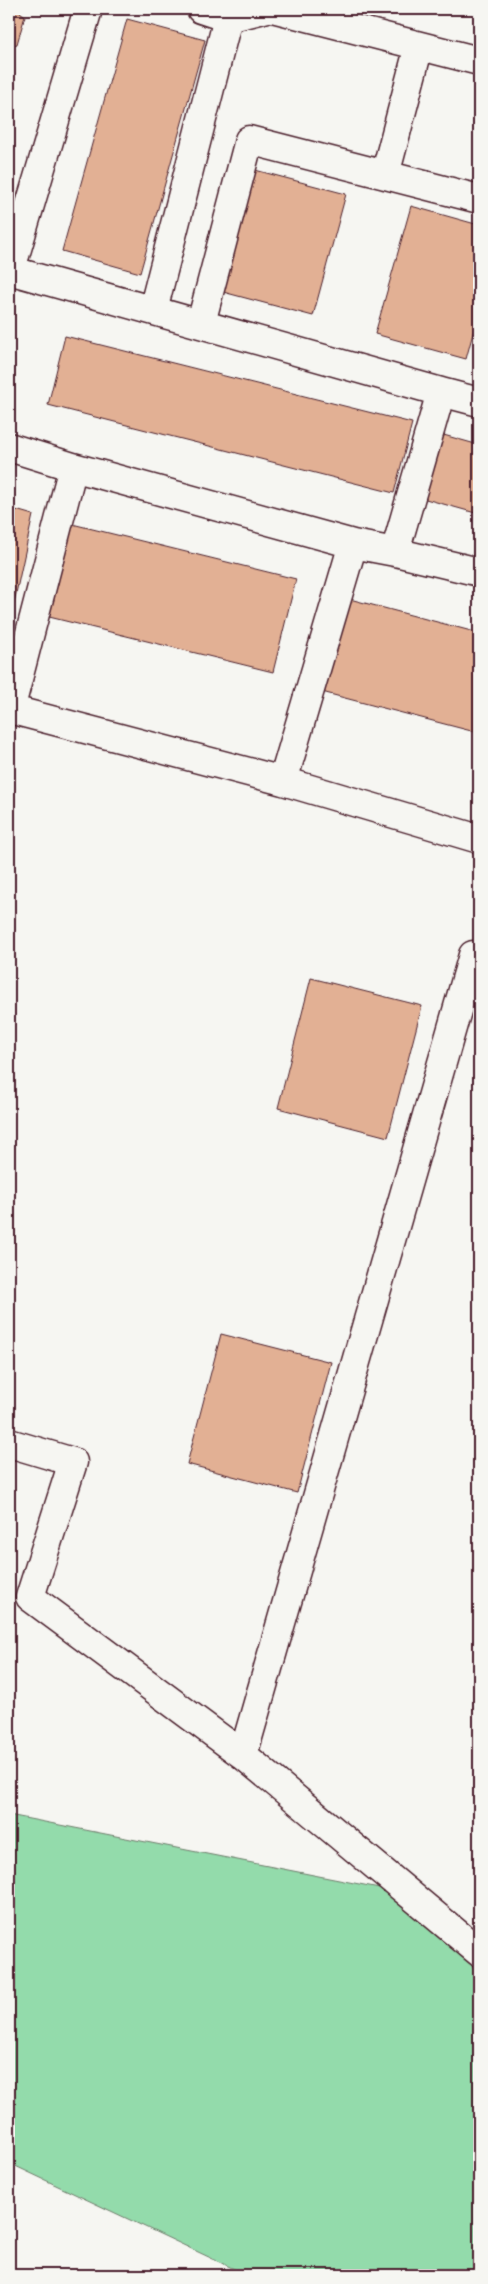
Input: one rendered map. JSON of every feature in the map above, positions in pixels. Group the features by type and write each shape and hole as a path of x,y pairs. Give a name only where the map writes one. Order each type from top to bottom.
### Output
{"lane":[{"path":"88,9 10,270 479,402"},
{"path":"201,9 228,18 264,9"},
{"path":"276,9 479,61"},
{"path":"154,310 228,18"},
{"path":"385,175 420,46"},
{"path":"201,323 249,140 479,199"},
{"path":"395,552 441,392"},
{"path":"9,448 353,544 479,572"},
{"path":"73,467 9,710 283,781 479,839"},
{"path":"283,781 353,544"},
{"path":"243,1755 473,955"},
{"path":"9,1443 73,1462 30,1597 243,1755 479,1952"}],"green space":[{"path":"9,1815 415,1895 479,1975 479,2275 247,2275 9,2163"}],"building":[{"path":"9,9 20,9 20,12 25,16 17,44 11,46 9,55"},
{"path":"127,19 205,40 140,273 62,251"},
{"path":"255,170 346,194 313,316 223,292"},
{"path":"411,206 479,225 479,311 466,359 375,334"},
{"path":"65,336 412,423 394,493 48,405"},
{"path":"440,434 479,445 479,514 422,498"},
{"path":"9,508 33,515 12,612 9,612"},
{"path":"64,522 296,579 273,672 41,615"},
{"path":"342,597 479,633 479,733 318,691"},
{"path":"311,978 422,1006 388,1137 278,1108"},
{"path":"221,1334 331,1362 297,1493 187,1464"}]}
